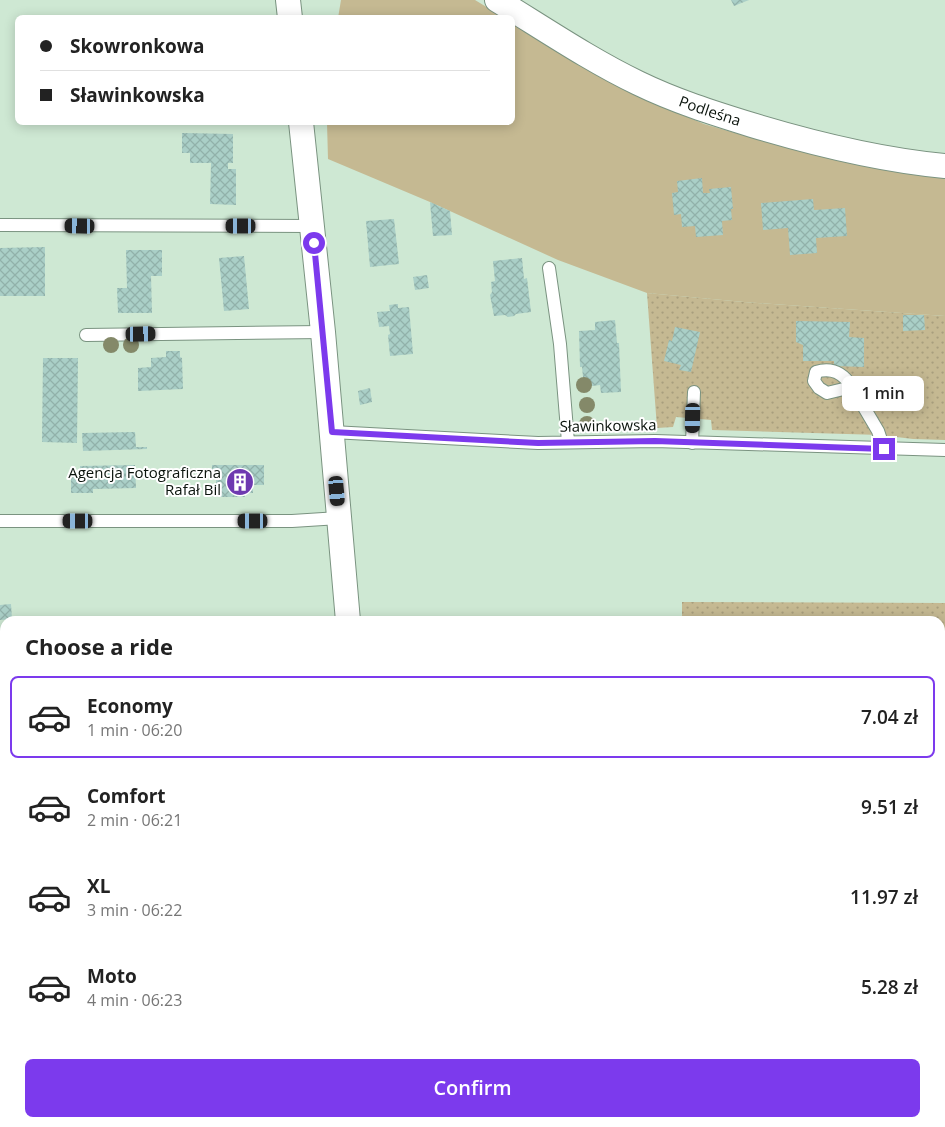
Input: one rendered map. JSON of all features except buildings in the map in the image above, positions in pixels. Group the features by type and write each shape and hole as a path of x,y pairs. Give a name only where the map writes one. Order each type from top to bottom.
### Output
{"street":[{"path":"288,0 290,15"},
{"name":"Podleśna","path":"497,0 637,83 702,110 827,145 922,164 945,166"},
{"path":"301,125 323,332 348,616"}],"lane":[{"path":"0,225 312,226"},
{"path":"549,268 560,344 568,442"},
{"path":"86,335 323,332"},
{"path":"852,387 878,431 884,449"},
{"path":"692,443 694,392"},
{"name":"Sławinkowska","path":"332,432 538,443 692,443 945,450"},
{"path":"0,521 292,521 339,518"}],"shaded area":[{"path":"341,0 475,0 500,15 338,15"},
{"path":"515,24 634,94 704,124 774,144 855,162 945,174 945,316 744,302 647,293 558,260 430,202 328,159 327,125 515,125"},
{"path":"647,293 744,302 945,316 945,440 880,435 712,430 711,420 676,417 673,427 657,428"},
{"path":"682,602 945,603 945,616 682,616"}],"place":[{"name":"Agencja Fotograficzna Rafał Bil","path":"240,482"}],"route":[{"path":"314,243 332,432 538,443 655,441 884,449"}]}
